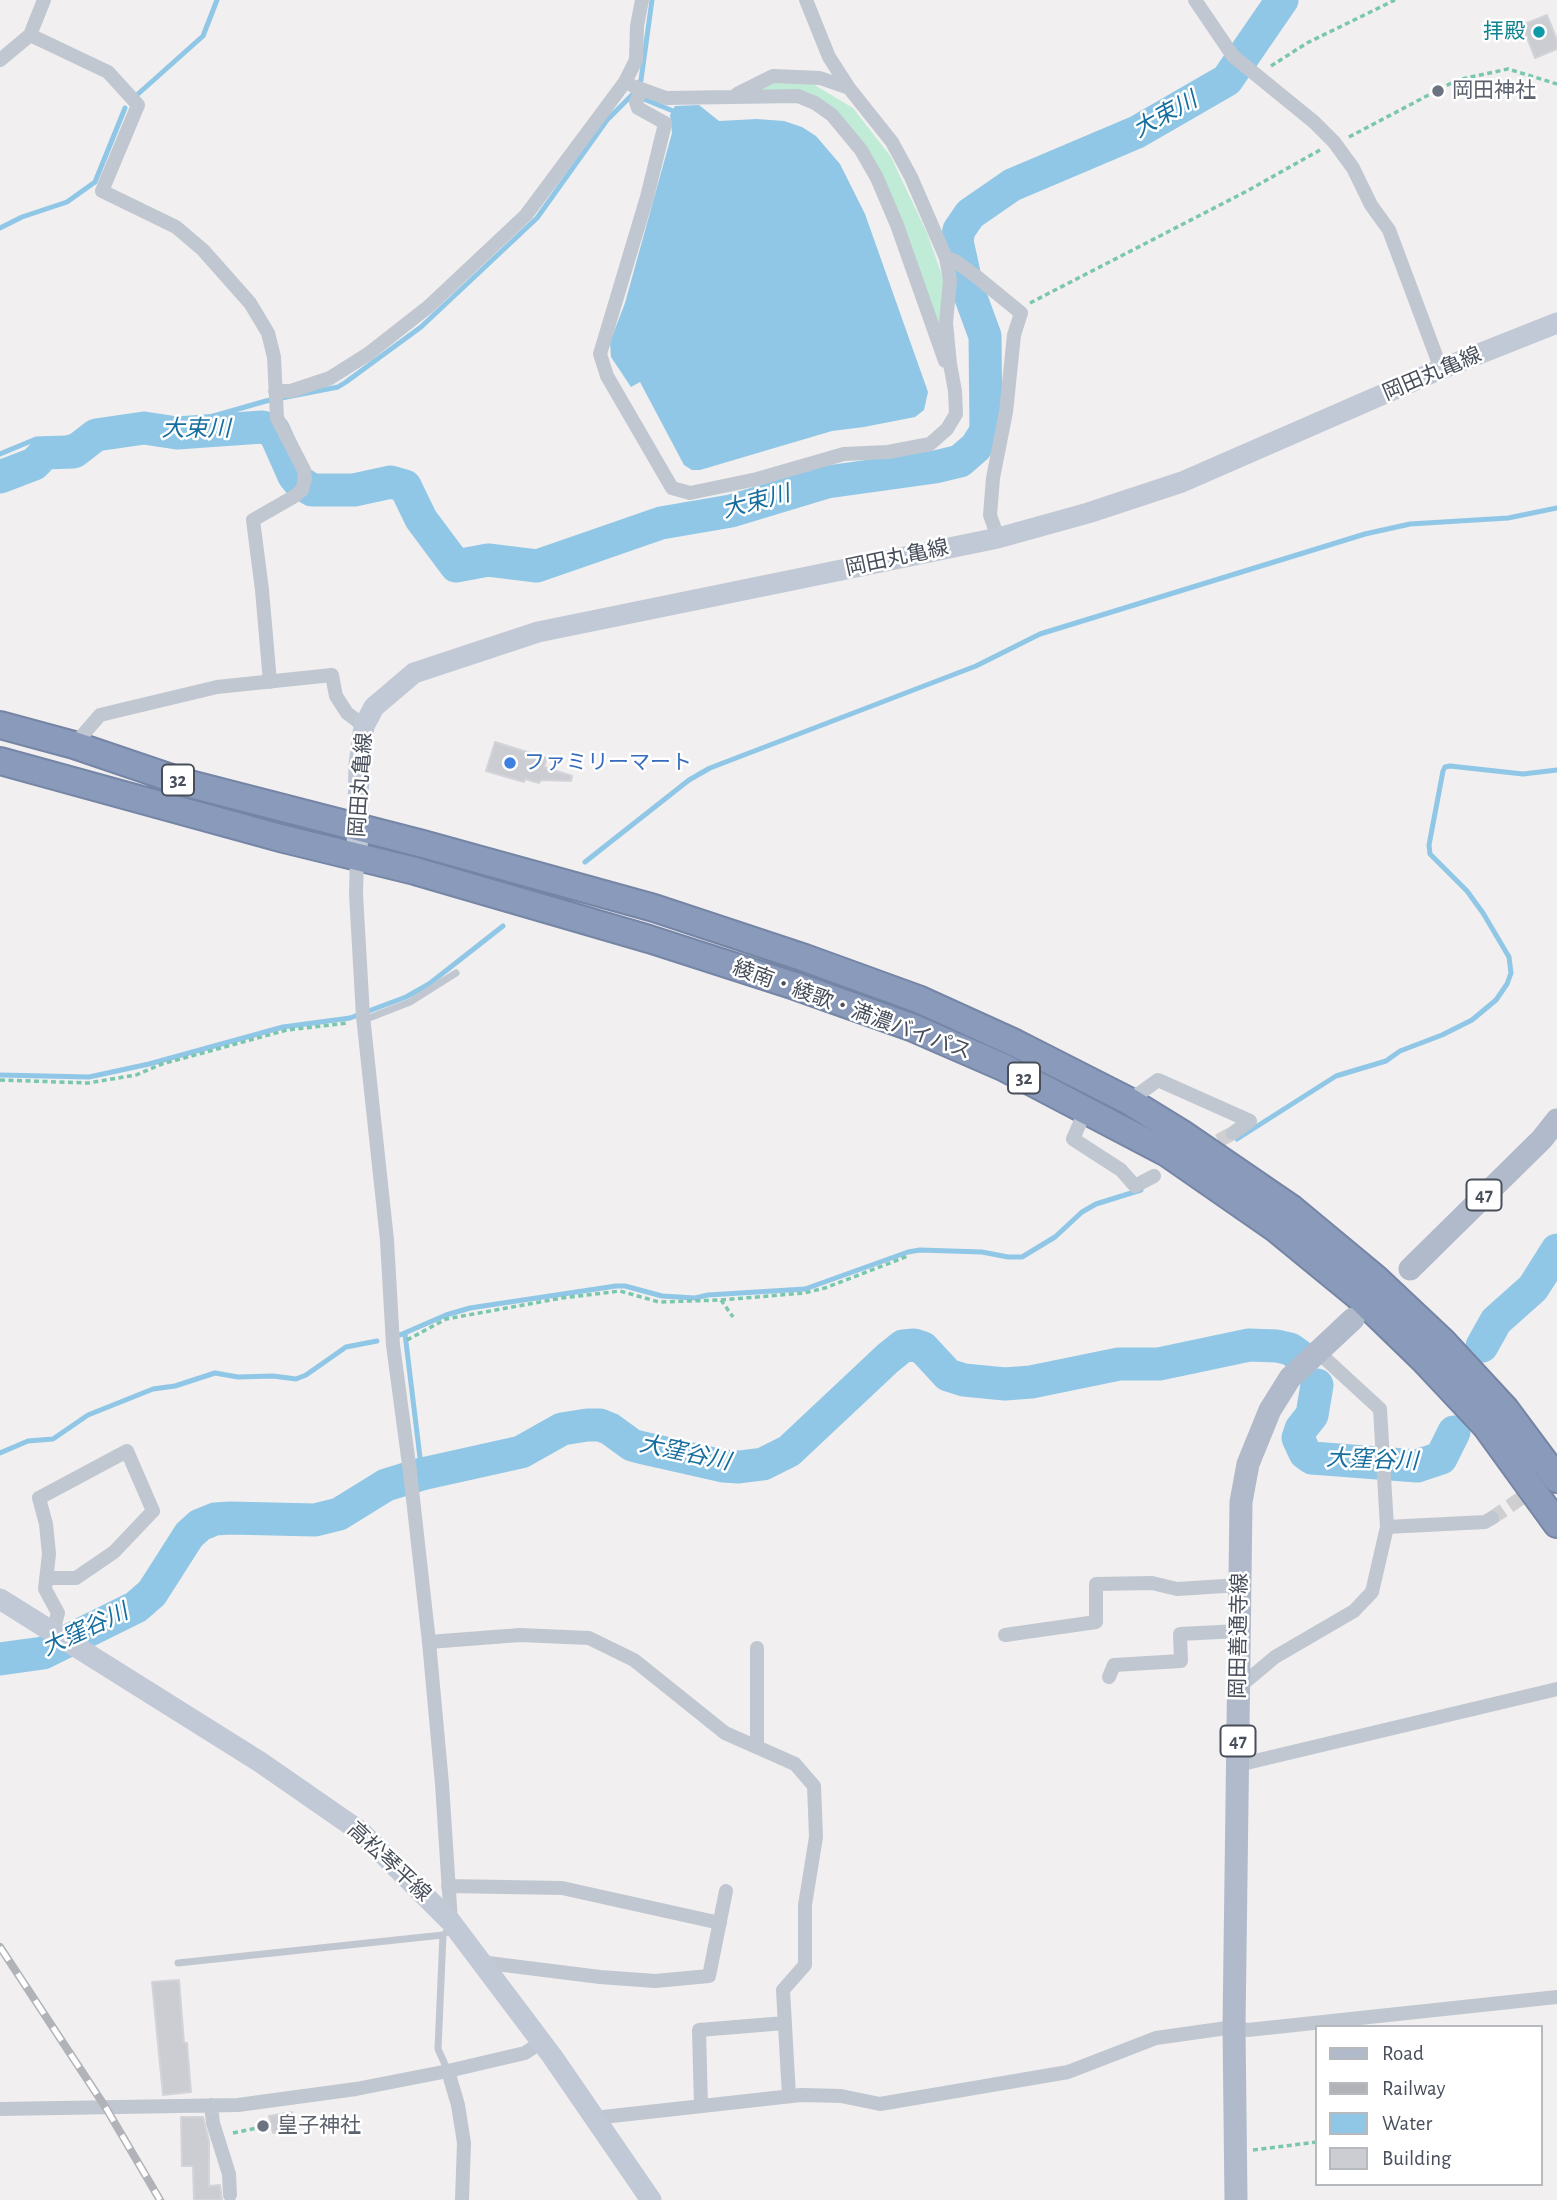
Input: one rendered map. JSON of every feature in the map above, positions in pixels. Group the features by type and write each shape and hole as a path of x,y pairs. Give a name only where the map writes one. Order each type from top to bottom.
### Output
{"highway":[{"name":"綾南・綾歌・満濃バイパス","path":"0,726 74,746 186,783 654,908 918,999 1015,1043 1129,1101 1292,1209 1375,1278 1443,1342 1505,1409 1557,1479"},
{"name":"綾南・綾歌・満濃バイパス","path":"0,761 284,839 415,871 649,939 795,986 923,1032 1003,1067 1167,1153 1275,1228 1358,1296 1424,1360 1486,1426 1557,1524"}],"main road":[{"name":"岡田丸亀線","path":"357,857 359,765 364,726 374,707 414,673 538,632 998,538 1088,513 1182,482 1441,369 1557,323"},
{"name":"47","path":"1410,1269 1542,1139 1557,1120"},
{"name":"岡田善通寺線","path":"1236,2200 1234,2027 1241,1502 1248,1464 1270,1410 1290,1378 1353,1319"},
{"name":"高松琴平線","path":"0,1599 260,1762 361,1832 481,1962 650,2200"}],"street":[{"path":"0,60 30,35 44,0"},
{"path":"642,0 636,26 638,108 665,123 647,197 600,354 607,376 672,488 690,493 757,479 844,454 888,452 930,444 947,429 956,414 956,391 946,323 950,260 892,142 849,88 829,57 806,0"},
{"path":"1195,0 1238,60 1334,142 1353,168 1371,205 1389,230 1441,369"},
{"path":"30,35 108,72 138,105 102,191 176,227 203,250 250,303 268,333 274,357 276,418 304,470 304,485 253,520 270,682"},
{"path":"733,96 773,76 820,78 849,88"},
{"path":"275,397 330,378 368,354 428,307 526,215 636,90"},
{"path":"636,90 666,98 798,96 832,115 848,131 877,177 897,225 944,360 950,363"},
{"path":"950,260 977,277 1021,313 1014,335 1006,412 993,478 990,515 998,538"},
{"path":"74,746 100,715 217,687 332,675 336,696 347,713 364,726"},
{"path":"357,857 356,894 363,1015 387,1240 393,1345 429,1642 442,1784 449,1928"},
{"path":"1129,1101 1158,1080 1250,1121 1233,1133"},
{"path":"1086,1109 1073,1139 1121,1170 1135,1186 1154,1176"},
{"path":"1238,1688 1275,1657 1354,1611 1372,1592 1387,1527 1380,1409 1318,1352"},
{"path":"46,1578 76,1578 114,1552 153,1511 127,1451 39,1498 46,1524 49,1554 46,1578 45,1589 58,1613 63,1637"},
{"path":"1387,1527 1485,1522 1492,1518"},
{"path":"1005,1635 1096,1622 1096,1584 1152,1583 1177,1589 1240,1585"},
{"path":"1109,1677 1114,1665 1181,1661 1180,1634 1239,1630"},
{"path":"429,1642 520,1635 589,1638 634,1660 725,1733 795,1764 814,1786 816,1837 805,1905 805,1965 783,1990 789,2096"},
{"path":"757,1648 757,1747"},
{"path":"1238,1765 1557,1689"},
{"path":"448,1886 562,1888 720,1923"},
{"path":"481,1962 641,1980 709,1976 726,1891"},
{"path":"594,2118 789,2096 841,2096 880,2104 1068,2073 1156,2038 1234,2027 1248,2030 1557,1997"},
{"path":"701,2106 699,2029 785,2023"},
{"path":"0,2109 238,2105 356,2089 448,2071 525,2053 540,2043"},
{"path":"448,2071 458,2105 464,2143 461,2200"},
{"path":"211,2105 229,2174 230,2195"}],"lane":[{"path":"363,1015 410,1002 456,973"},
{"path":"178,1963 449,1928 438,2049 448,2071"}],"path":[{"path":"1258,75 1307,43 1395,0"},
{"path":"1021,313 1031,302 1457,80 1508,69 1557,84"},
{"path":"0,1080 88,1083 136,1075 162,1064 287,1030 363,1015"},
{"path":"408,1339 446,1319 562,1298 620,1291 659,1302 804,1293 825,1288 908,1256"},
{"path":"721,1300 733,1317"},
{"path":"217,2136 267,2126"},
{"path":"1234,2153 1316,2142"}],"green space":[{"path":"774,82 813,84 853,108 891,157 927,233 943,278 943,345 888,190 858,136 832,107 810,93 753,91"}],"water":[{"path":"699,105 719,121 757,119 784,121 802,127 816,136 840,164 865,214 928,392 924,410 915,417 832,431 700,470 692,470 684,465 640,382 631,387 611,357 610,342 625,303 672,133 670,115 675,106"}],"building":[{"name":"拝殿","path":"1547,15 1557,40 1557,49 1535,58 1522,25"},
{"path":"495,742 547,758 544,767 572,776 571,781 541,780 539,783 525,779 524,782 486,771"},
{"path":"179,1980 191,2092 163,2095 152,1982"},
{"path":"292,2112 295,2128 273,2133 269,2116"},
{"path":"181,2117 203,2117 209,2141 209,2186 220,2185 222,2200 194,2200 193,2166 182,2166"}],"waterway":[{"path":"138,94 203,36 217,0"},
{"path":"0,454 36,439 66,438 124,422 143,419 174,423 196,421 266,401 338,387 346,382 421,327 537,218 607,120 633,94 641,80 652,0"},
{"name":"大束川","path":"0,477 34,464 45,453 74,452 96,435 144,428 177,433 262,427 274,431 294,476 312,490 354,490 391,482 405,486 421,519 456,566 488,560 537,566 661,523 731,511 827,482 960,461 976,447 986,431 985,336 967,287 957,241 959,230 970,214 1012,185 1137,132 1227,80 1282,0"},
{"path":"639,97 678,113"},
{"path":"0,228 22,217 67,202 95,182 125,108"},
{"path":"585,862 689,780 710,768 976,666 1040,634 1365,534 1410,524 1508,518 1557,508"},
{"path":"1237,1139 1336,1076 1386,1061 1400,1051 1442,1035 1472,1020 1496,1000 1511,973 1509,957 1467,891 1430,854 1429,845 1443,771 1450,766 1523,774 1557,770"},
{"path":"0,1075 89,1077 149,1064 283,1027 350,1018 406,997 429,984 503,926"},
{"path":"400,1335 446,1315 470,1308 616,1286 662,1296 695,1298 805,1289 920,1250 982,1252 1022,1257 1055,1237 1082,1212 1096,1204 1141,1190"},
{"name":"大窪谷川","path":"1482,1346 1496,1321 1533,1288 1557,1250"},
{"path":"405,1334 422,1474"},
{"path":"0,1453 28,1441 53,1439 88,1415 153,1389 175,1386 215,1373 238,1377 273,1376 296,1379 346,1347 377,1341"},
{"name":"大窪谷川","path":"0,1659 43,1653 136,1607 152,1593 189,1535 200,1525 215,1519 315,1520 339,1514 386,1485 422,1474 521,1452 562,1429 600,1425 639,1447 723,1466 763,1464 789,1451 903,1346 923,1348 948,1375 964,1380 1005,1384 1031,1382 1119,1364 1159,1364 1249,1345 1277,1346 1290,1349 1300,1356"},
{"name":"大窪谷川","path":"1317,1385 1312,1415 1301,1429 1298,1438 1305,1453 1312,1458 1417,1466 1441,1458 1454,1432"}],"tunnel":[{"path":"1200,1151 1233,1133"},
{"path":"1492,1518 1536,1488"}],"railway":[{"path":"0,1947 106,2108 160,2200"}],"place":[{"name":"拝殿","path":"1539,32"},
{"name":"岡田神社","path":"1438,91"},
{"name":"ファミリーマート","path":"510,763"},
{"name":"皇子神社","path":"263,2126"}]}
